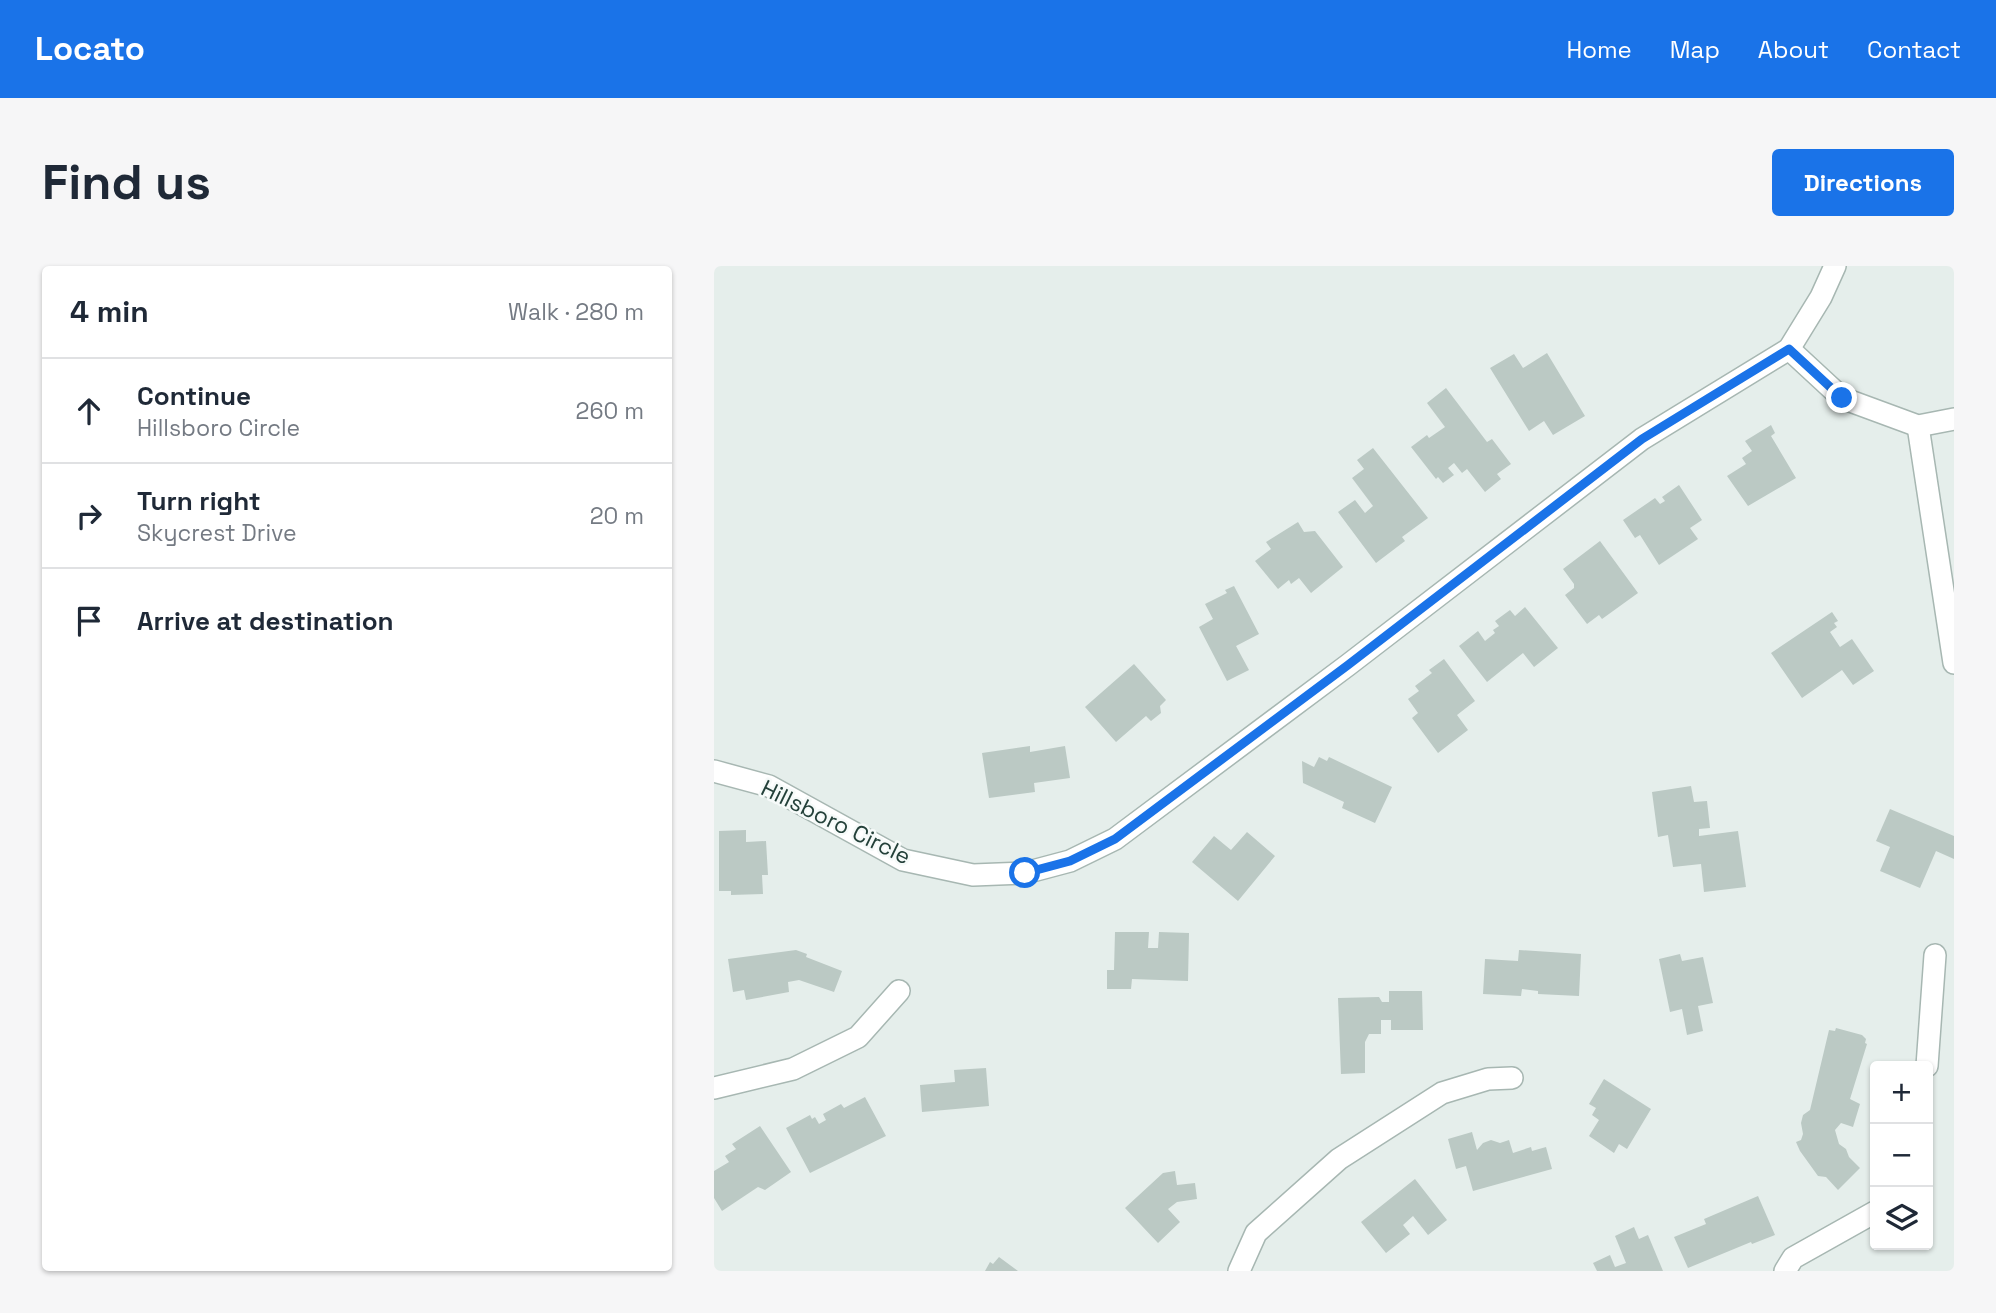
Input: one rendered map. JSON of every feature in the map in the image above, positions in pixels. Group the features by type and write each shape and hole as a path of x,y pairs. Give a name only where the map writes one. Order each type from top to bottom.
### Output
{"street":[{"name":"Hillsboro Circle","path":"714,771 769,786 903,860 973,875 1025,873 1070,861 1115,839 1348,665 1642,439 1789,349 1821,296 1835,266"},
{"path":"1789,349 1842,398 1918,426 1954,419"},
{"path":"1918,426 1954,663"},
{"path":"1927,1061 1935,955"},
{"path":"714,1088 793,1069 858,1037 899,990"},
{"path":"1239,1271 1256,1233 1339,1159 1442,1093 1488,1079 1512,1078"},
{"path":"1785,1271 1793,1258 1870,1216"}],"building":[{"path":"1547,353 1585,416 1553,435 1544,421 1529,431 1490,368 1514,354 1523,368"},
{"path":"1446,388 1487,442 1492,439 1511,464 1497,474 1501,479 1485,492 1467,469 1462,473 1454,463 1448,468 1454,475 1443,483 1438,477 1436,479 1411,447 1427,435 1429,438 1445,427 1427,403"},
{"path":"1771,425 1775,433 1771,436 1796,478 1748,506 1727,476 1746,464 1742,458 1752,451 1745,441"},
{"path":"1373,448 1428,518 1402,537 1405,541 1376,563 1338,512 1355,500 1365,513 1373,506 1352,478 1364,469 1357,460"},
{"path":"1679,485 1702,520 1690,528 1698,539 1659,565 1640,535 1635,538 1623,520 1655,498 1660,504 1665,501 1662,497"},
{"path":"1298,522 1304,532 1315,531 1343,567 1311,593 1299,578 1291,584 1289,580 1278,589 1255,561 1271,549 1266,542"},
{"path":"1600,541 1638,593 1602,619 1599,615 1587,624 1565,595 1574,588 1574,584 1563,569"},
{"path":"1234,586 1259,634 1236,646 1249,670 1227,681 1199,627 1213,619 1205,604 1227,593 1225,590"},
{"path":"1525,607 1558,648 1534,667 1523,653 1487,682 1459,646 1478,631 1485,641 1499,626 1495,621 1510,610 1515,616"},
{"path":"1832,612 1838,621 1834,623 1837,627 1830,632 1840,647 1852,639 1874,671 1853,685 1842,670 1802,698 1771,653"},
{"path":"1444,659 1475,701 1457,715 1468,730 1438,753 1412,718 1418,713 1408,699 1419,691 1415,686 1432,673 1429,670"},
{"path":"1134,664 1166,700 1160,706 1161,713 1151,721 1146,716 1116,742 1085,707"},
{"path":"1030,746 1030,752 1065,746 1070,778 1034,783 1035,792 989,798 982,753"},
{"path":"1319,757 1327,761 1329,757 1392,787 1375,823 1342,808 1344,802 1303,783 1302,761 1314,767"},
{"path":"1691,786 1694,802 1707,801 1710,828 1699,829 1699,836 1738,831 1746,887 1704,892 1701,864 1673,867 1668,835 1658,837 1652,792"},
{"path":"1890,809 1954,836 1954,859 1936,851 1920,888 1880,871 1890,847 1876,841"},
{"path":"746,830 746,842 766,841 768,875 762,875 763,894 731,895 731,891 719,891 719,831"},
{"path":"1247,832 1275,856 1238,901 1192,862 1214,836 1231,850"},
{"path":"1115,932 1149,932 1148,948 1158,948 1159,932 1189,933 1188,981 1132,979 1131,989 1107,989 1107,970 1114,970"},
{"path":"796,950 807,954 806,957 842,971 834,992 799,980 788,982 789,992 746,1000 744,990 733,992 728,959"},
{"path":"1519,950 1581,954 1579,996 1538,994 1538,991 1522,989 1521,996 1483,994 1485,959 1518,961"},
{"path":"1680,954 1682,961 1703,957 1713,1003 1698,1006 1703,1031 1687,1035 1682,1009 1670,1012 1659,959"},
{"path":"1389,991 1422,991 1423,1030 1391,1030 1391,1020 1381,1020 1381,1034 1369,1034 1365,1042 1365,1073 1341,1074 1338,998 1379,997 1382,1002 1389,1002"},
{"path":"1836,1028 1862,1035 1867,1044 1850,1099 1860,1104 1853,1127 1841,1123 1835,1130 1839,1144 1860,1168 1838,1190 1826,1177 1818,1176 1796,1142 1801,1140 1803,1134 1803,1115 1810,1110 1829,1030 1835,1031"},
{"path":"986,1068 989,1106 922,1112 920,1085 955,1082 954,1070"},
{"path":"1604,1079 1651,1109 1627,1149 1619,1144 1614,1153 1589,1136 1599,1120 1592,1115 1596,1108 1589,1104"},
{"path":"865,1097 886,1136 810,1173 786,1128 810,1115 812,1119 815,1117 819,1124 826,1120 823,1114 841,1104 844,1108"},
{"path":"760,1126 791,1172 765,1190 758,1187 722,1211 714,1198 714,1171 729,1162 725,1156 736,1149 732,1144"},
{"path":"1472,1132 1477,1150 1483,1143 1491,1140 1500,1143 1509,1140 1513,1153 1531,1147 1532,1151 1546,1147 1552,1169 1473,1191 1466,1166 1456,1169 1448,1139"},
{"path":"1175,1171 1177,1185 1195,1183 1197,1199 1177,1202 1168,1209 1180,1222 1158,1243 1125,1208 1163,1173"},
{"path":"1415,1179 1447,1220 1428,1235 1413,1216 1403,1225 1410,1234 1386,1253 1361,1222"},
{"path":"1758,1196 1775,1235 1688,1268 1674,1237 1706,1224 1704,1219"},
{"path":"1634,1227 1639,1239 1648,1235 1663,1271 1597,1271 1593,1263 1610,1255 1615,1267 1626,1263 1615,1236"},
{"path":"999,1257 1018,1271 985,1271 990,1262 993,1264"}],"route":[{"path":"1025,873 1070,861 1115,839 1348,665 1642,439 1789,349 1842,398"}]}
